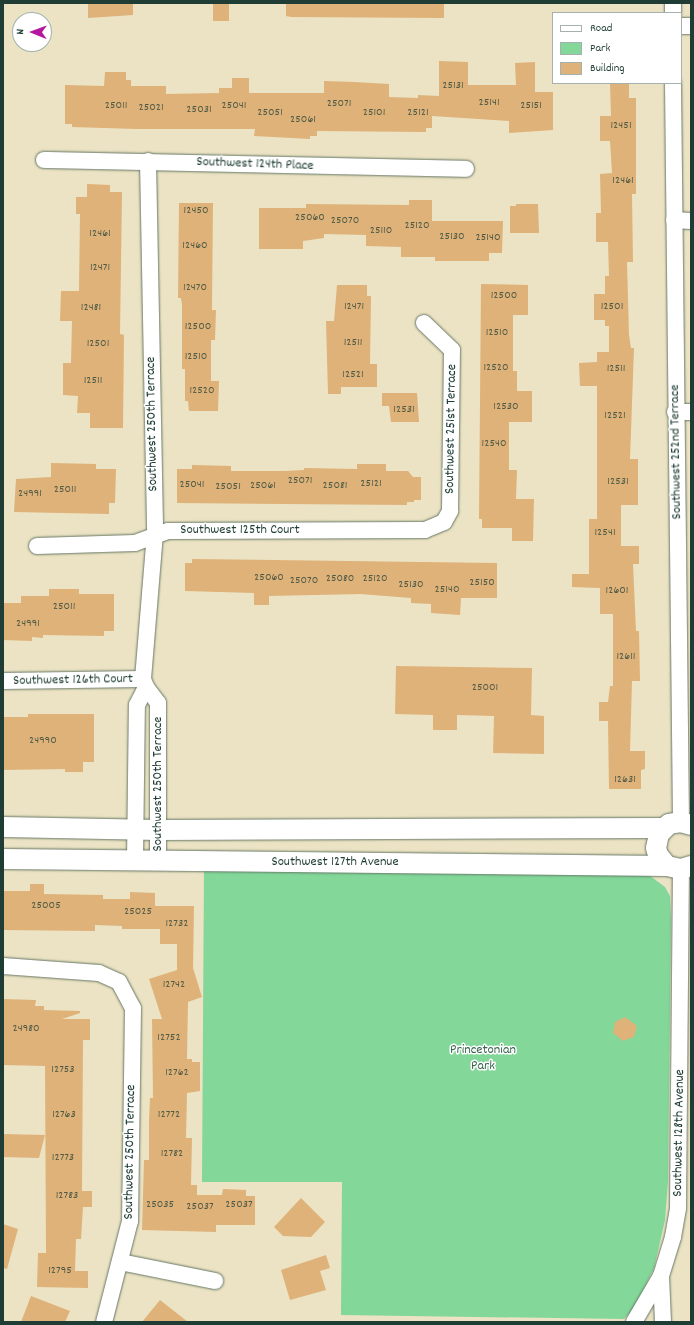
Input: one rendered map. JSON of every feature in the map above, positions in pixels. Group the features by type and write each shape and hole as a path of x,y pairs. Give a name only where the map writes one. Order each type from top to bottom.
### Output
{"street":[{"name":"Southwest 252nd Terrace","path":"673,84 678,825"},
{"name":"Southwest 124th Place","path":"44,160 148,161 466,170"},
{"name":"Southwest 250th Terrace","path":"135,860 137,705 145,683 155,533 148,161"},
{"path":"674,220 691,220"},
{"name":"Southwest 251st Terrace","path":"424,323 452,350 450,512 444,522"},
{"path":"675,412 691,412"},
{"name":"Southwest 125th Court","path":"37,546 135,543 155,533 168,530 425,530 444,522"},
{"name":"Southwest 126th Court","path":"3,681 145,683"},
{"name":"Southwest 250th Terrace","path":"145,683 158,703 158,861"},
{"path":"3,827 158,830 410,829 678,825"},
{"path":"678,825 656,841 656,848 658,855 680,867"},
{"path":"410,829 410,862"},
{"name":"Southwest 127th Avenue","path":"3,859 410,862 680,867"},
{"name":"Southwest 128th Avenue","path":"634,1322 661,1276 673,1237 678,1208 685,1063 680,867"},
{"name":"Southwest 250th Terrace","path":"3,966 99,973 120,982 132,1008 130,1221 104,1322"},
{"path":"120,1262 215,1281"},
{"name":"Southwest 128th Avenue","path":"661,1276 663,1322"},
{"path":"637,1322 648,1319 660,1322"}],"green space":[{"name":"Princetonian Park","path":"204,868 649,875 665,887 670,896 671,920 668,1181 665,1220 654,1268 635,1307 624,1319 341,1315 342,1182 202,1182"}],"building":[{"path":"88,3 133,3 133,15 88,18"},
{"path":"213,3 229,3 229,21 213,21"},
{"path":"286,3 444,3 444,18 291,17 286,16"},
{"path":"439,61 468,62 468,85 516,85 515,63 535,62 535,92 553,92 553,130 509,133 509,121 432,116 432,128 426,128 426,132 317,131 317,136 310,136 310,139 254,136 255,129 136,129 72,127 72,124 65,124 65,85 104,86 105,72 126,72 126,80 131,80 131,86 166,86 166,94 219,93 219,88 232,88 232,78 249,78 249,93 324,93 324,81 389,84 389,97 418,98 418,95 439,96"},
{"path":"610,84 629,84 629,98 636,98 636,194 632,194 633,262 627,262 629,335 631,348 634,348 630,459 638,459 638,505 621,505 621,546 639,546 639,564 633,564 636,631 639,631 640,681 632,681 630,751 645,751 645,769 641,770 641,789 609,789 608,721 599,721 599,702 608,702 610,686 613,686 613,614 600,614 600,588 572,587 572,574 589,574 589,519 597,519 597,386 580,386 579,363 597,362 597,352 609,352 609,326 605,326 605,320 594,320 594,294 605,294 605,276 609,276 608,242 596,242 596,213 601,213 600,174 612,173 610,141 600,141 600,116 611,116"},
{"path":"87,184 110,185 110,192 122,192 120,334 124,335 123,428 90,428 90,413 77,413 78,396 63,395 63,363 71,363 72,321 60,321 61,291 79,291 80,214 76,214 76,197 87,197"},
{"path":"409,200 432,200 432,221 503,221 502,253 489,253 489,261 435,261 435,257 401,257 401,247 366,246 366,235 324,234 324,238 303,241 303,249 259,249 259,208 306,208 306,204 409,205"},
{"path":"179,203 213,203 212,310 216,310 215,340 211,340 211,381 219,381 218,411 189,411 188,401 185,401 185,369 182,369 182,305 181,298 178,298"},
{"path":"516,204 538,204 539,233 510,233 510,206 516,206"},
{"path":"481,284 528,285 528,315 513,315 513,371 517,371 517,391 532,391 532,422 509,422 509,470 517,470 516,499 534,499 533,541 512,541 512,528 482,528 482,519 479,519"},
{"path":"337,285 367,285 367,296 371,296 370,364 377,364 377,387 341,387 341,394 328,394 326,321 334,321"},
{"path":"382,393 417,393 419,422 391,422 389,406 382,406"},
{"path":"51,463 96,464 96,469 116,469 115,503 109,503 109,514 14,512 16,479 51,477"},
{"path":"357,464 386,464 386,471 408,471 413,477 421,477 421,500 407,502 407,505 177,503 177,469 192,469 192,465 231,466 231,471 285,471 304,470 304,468 357,469"},
{"path":"192,559 497,563 497,598 461,598 460,615 431,613 431,604 411,603 411,598 360,594 269,596 269,605 254,605 254,593 185,591 185,563 192,563"},
{"path":"49,589 79,589 79,594 114,594 114,631 104,631 104,636 43,635 43,638 32,637 32,641 3,640 3,603 21,603 21,596 49,596"},
{"path":"396,666 532,668 531,715 544,716 544,754 493,753 494,716 457,715 457,730 433,730 433,715 395,714"},
{"path":"28,714 94,714 94,762 83,762 83,772 65,772 65,769 3,770 3,717 28,717"},
{"path":"30,884 44,884 44,894 103,895 103,899 130,899 130,892 155,893 155,906 194,906 193,968 202,997 188,1002 187,1059 192,1059 192,1062 200,1062 200,1091 187,1093 186,1138 192,1138 191,1185 197,1185 197,1195 222,1195 223,1189 246,1190 246,1196 255,1196 255,1225 216,1225 216,1232 142,1230 144,1160 149,1160 150,1098 153,1098 152,1019 162,1019 149,979 177,970 177,944 160,944 160,929 122,929 122,926 95,925 95,931 3,930 3,891 30,891"},
{"path":"3,999 36,1000 35,1006 44,1006 44,1010 80,1011 80,1013 62,1019 90,1019 90,1040 83,1040 82,1191 92,1191 92,1207 83,1207 81,1239 76,1239 75,1271 88,1271 88,1288 37,1287 38,1253 46,1253 45,1066 3,1065"},
{"path":"625,1017 637,1026 634,1037 623,1041 613,1033 615,1022"},
{"path":"3,1134 45,1135 39,1158 3,1157"},
{"path":"301,1198 325,1222 311,1237 283,1236 274,1227"},
{"path":"3,1224 18,1229 7,1269 3,1268"},
{"path":"326,1255 330,1268 320,1271 326,1290 290,1300 281,1270"},
{"path":"31,1296 70,1311 65,1322 21,1322"},
{"path":"160,1300 188,1322 142,1322"}]}
